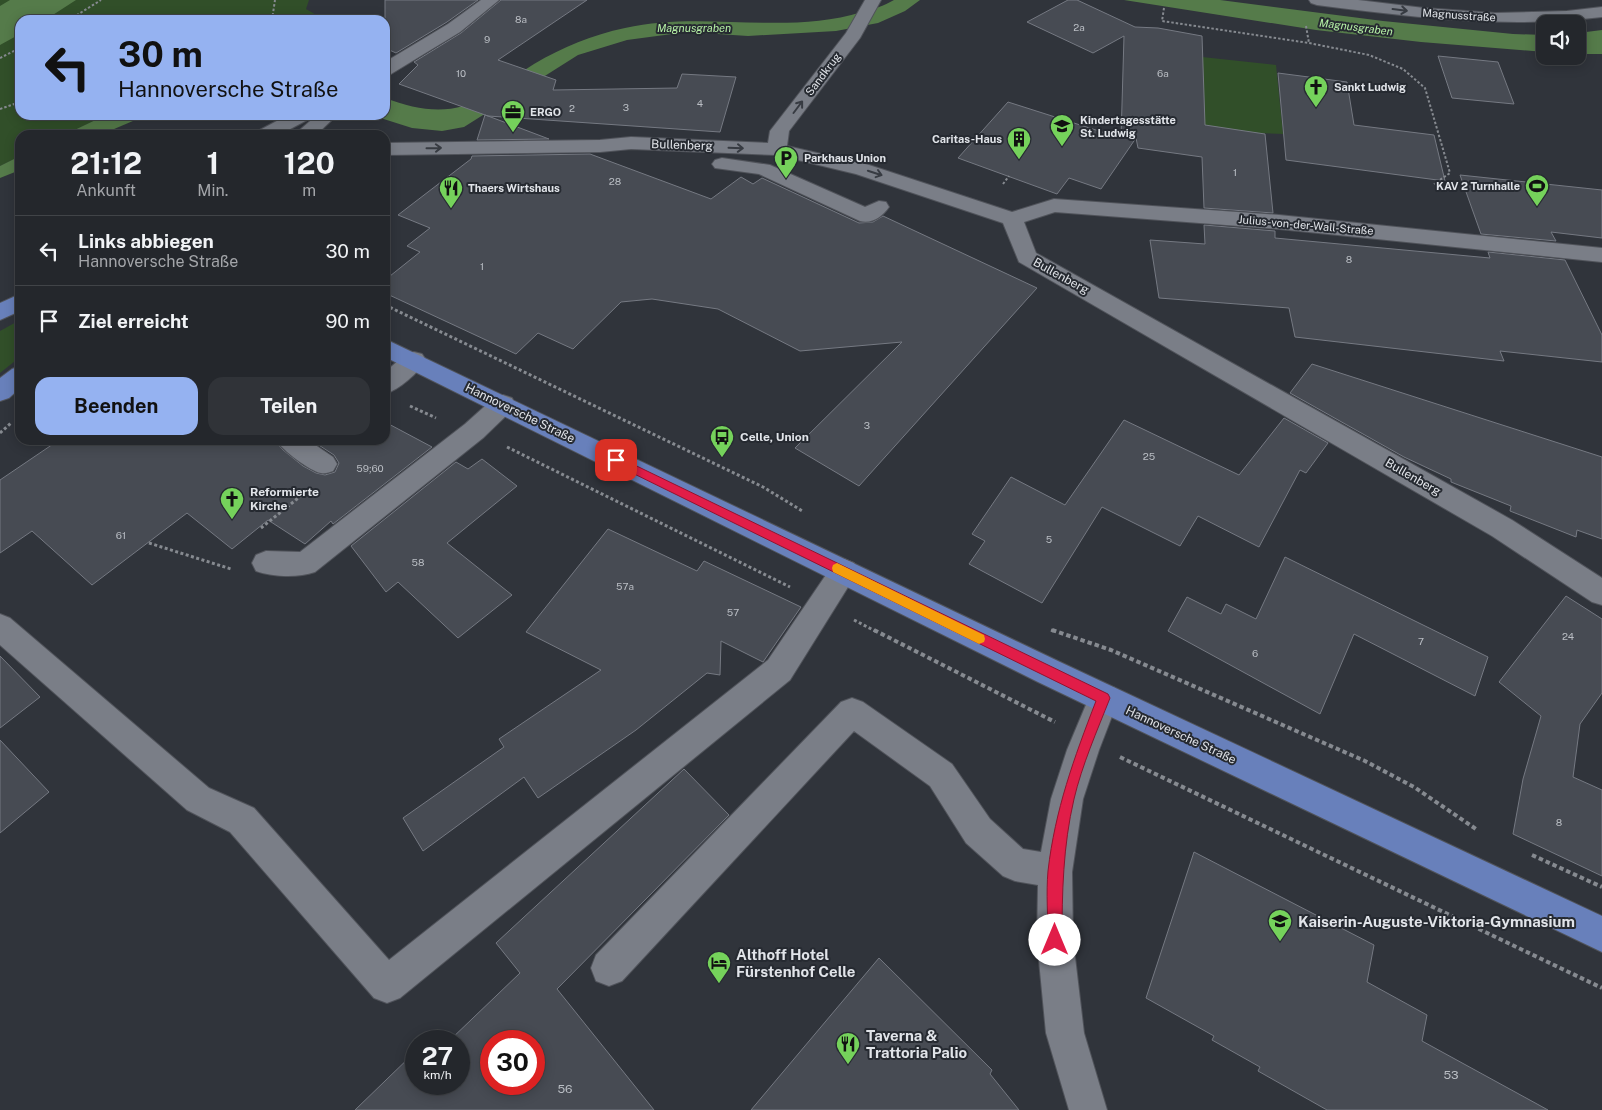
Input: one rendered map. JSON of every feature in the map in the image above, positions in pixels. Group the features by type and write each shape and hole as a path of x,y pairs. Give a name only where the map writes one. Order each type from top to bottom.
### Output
{"main road":[{"path":"0,310 15,304"},
{"name":"Hannoversche Straße","path":"390,348 632,469 1104,698 1602,934"},
{"path":"0,392 15,379"}],"street":[{"path":"390,67 454,28 491,0"},
{"name":"Magnusstraße","path":"1317,0 1429,14 1502,18 1571,17 1602,12"},
{"name":"Sandkrug","path":"776,149 780,131 854,34 872,3"},
{"path":"275,130 293,120"},
{"path":"310,130 322,120"},
{"name":"Bullenberg","path":"390,149 600,146 631,143 776,149 862,169 1012,219 1027,257 1502,528 1602,593"},
{"path":"600,146 653,160 741,165 763,169 867,216 879,207 789,166 776,149"},
{"name":"Julius-von-der-Wall-Straße","path":"1012,219 1054,205 1278,222 1602,255"},
{"path":"0,310 15,299"},
{"path":"390,381 414,360"},
{"path":"266,563 305,564 474,431 503,404"},
{"path":"0,627 198,799 242,820 387,985 779,670 844,572"},
{"path":"1088,1110 1065,1033 1055,940 1055,872 1067,799 1083,750 1104,698"},
{"path":"609,968 852,712 941,775 978,831 1015,864 1055,872"}],"path":[{"path":"77,15 101,0"},
{"path":"273,15 275,0"},
{"path":"1164,8 1162,21 1308,43 1369,55 1403,70 1425,88 1450,173 1434,184"},
{"path":"1307,32 1308,43"},
{"path":"0,58 15,50"},
{"path":"0,108 15,104"},
{"path":"390,307 763,487 806,512"},
{"path":"402,402 436,418 474,431 1020,704"},
{"path":"149,543 228,570 266,563 260,530 308,490 311,449"},
{"path":"1050,630 1111,650 1365,761 1414,787 1479,831"},
{"path":"1152,773 1602,988"},
{"path":"1523,851 1602,887"}],"shaded area":[{"path":"0,0 309,0 306,9 316,15 15,15 15,120 96,120 74,130 15,130 15,158 0,166"},
{"path":"1202,57 1276,65 1283,134 1256,133 1182,122"},
{"path":"15,323 15,361 0,373 0,331"}],"water":[{"path":"10,0 76,0 53,15 15,15 15,37 0,45 0,6"},
{"name":"Magnusgraben","path":"894,0 920,0 905,11 878,23 836,31 748,36 687,32 627,40 578,55 464,127 442,131 412,128 387,120 390,120 390,100 425,109 451,109 464,106 490,94 528,68 556,52 589,38 625,28 654,23 684,21 803,22 833,19 882,6"},
{"name":"Magnusgraben","path":"1124,0 1220,0 1383,21 1536,35 1536,51 1421,42 1316,30"},
{"path":"1602,30 1602,54 1586,54 1586,32"},
{"path":"96,120 135,120 112,130 74,130"},
{"path":"15,158 15,172 0,178 0,166"}],"building":[{"path":"385,0 478,0 447,22 396,53 390,50 390,15 385,15"},
{"path":"501,0 587,0 498,60 556,80 553,90 677,88 682,74 736,77 720,132 488,116 399,84 418,65 414,62 461,33"},
{"path":"1068,0 1077,0 1135,27 1158,28 1202,36 1205,125 1265,134 1273,213 1204,208 1202,157 1138,148 1136,138 1101,189 1069,178 1057,194 958,158 1008,102 1121,138 1124,36 1093,53 1027,22"},
{"path":"1438,56 1498,62 1514,104 1452,98"},
{"path":"1278,73 1347,82 1354,125 1434,135 1445,181 1286,160"},
{"path":"485,115 549,139 477,140"},
{"path":"590,154 711,199 741,177 753,184 762,178 859,223 873,222 883,216 1037,288 859,486 795,448 902,342 800,351 718,309 652,299 621,302 573,349 538,333 516,354 390,295 390,276 420,252 407,246 430,228 398,215 471,159 472,156"},
{"name":"KAV 2 Turnhalle","path":"1460,175 1602,190 1602,238 1551,232 1556,241 1481,234"},
{"path":"1204,225 1275,231 1275,238 1490,258 1488,252 1565,260 1602,335 1602,362 1500,351 1504,361 1295,337 1289,308 1159,298 1150,240 1205,244"},
{"path":"1312,364 1602,457 1602,539 1577,530 1576,537 1510,511 1511,506 1451,482 1451,479 1404,457 1290,393"},
{"path":"1284,418 1328,443 1306,473 1300,470 1259,547 1198,516 1180,546 1102,507 1042,603 969,564 985,541 972,534 1011,477 1065,505 1124,420 1239,475"},
{"path":"390,425 432,447 333,524 331,521 305,544 268,520 232,549 187,513 92,585 32,531 0,553 0,480 52,445 278,445 303,466 316,473 325,475 335,472 339,463 334,455 319,445 390,445"},
{"path":"482,459 517,486 447,543 512,595 458,638 398,582 386,592 351,546 456,462 468,469"},
{"path":"608,529 697,571 704,561 801,607 763,662 721,641 720,675 707,673 636,730 538,798 524,777 423,851 403,818 504,747 499,739 601,670 526,632"},
{"path":"1285,557 1488,657 1475,696 1354,634 1320,714 1168,631 1187,597 1221,614 1226,604 1256,619"},
{"path":"1566,596 1602,619 1602,693 1580,724 1573,777 1602,790 1602,876 1513,834 1523,779 1541,716 1499,682"},
{"path":"0,656 40,697 0,728"},
{"path":"0,740 49,792 0,833"},
{"path":"684,769 729,815 557,989 654,1110 355,1110 405,1062 405,1095 470,1095 470,1030 460,1030 520,973 496,943"},
{"path":"1194,852 1374,945 1367,982 1427,1015 1422,1041 1548,1110 1327,1110 1258,1071 1260,1067 1212,1040 1214,1036 1146,998"},
{"path":"879,958 992,1070 990,1074 1019,1110 751,1110"}],"slow traffic":[{"path":"837,568 979,639"}],"place":[{"name":"Sankt Ludwig","path":"1316,108"},
{"name":"ERGO","path":"513,133"},
{"name":"Kindertagesstätte St. Ludwig","path":"1062,147"},
{"name":"Caritas-Haus","path":"1019,160"},
{"name":"Parkhaus Union","path":"786,179"},
{"name":"KAV 2 Turnhalle","path":"1537,207"},
{"name":"Thaers Wirtshaus","path":"451,209"},
{"name":"Celle, Union","path":"722,458"},
{"name":"Reformierte Kirche","path":"232,520"},
{"name":"Kaiserin-Auguste-Viktoria-Gymnasium","path":"1280,942"},
{"name":"Althoff Hotel Fürstenhof Celle","path":"719,984"},
{"name":"Taverna & Trattoria Palio","path":"848,1065"}],"route":[{"path":"616,460 903,602 1104,698 1083,750 1067,799 1055,872 1055,940"}]}
